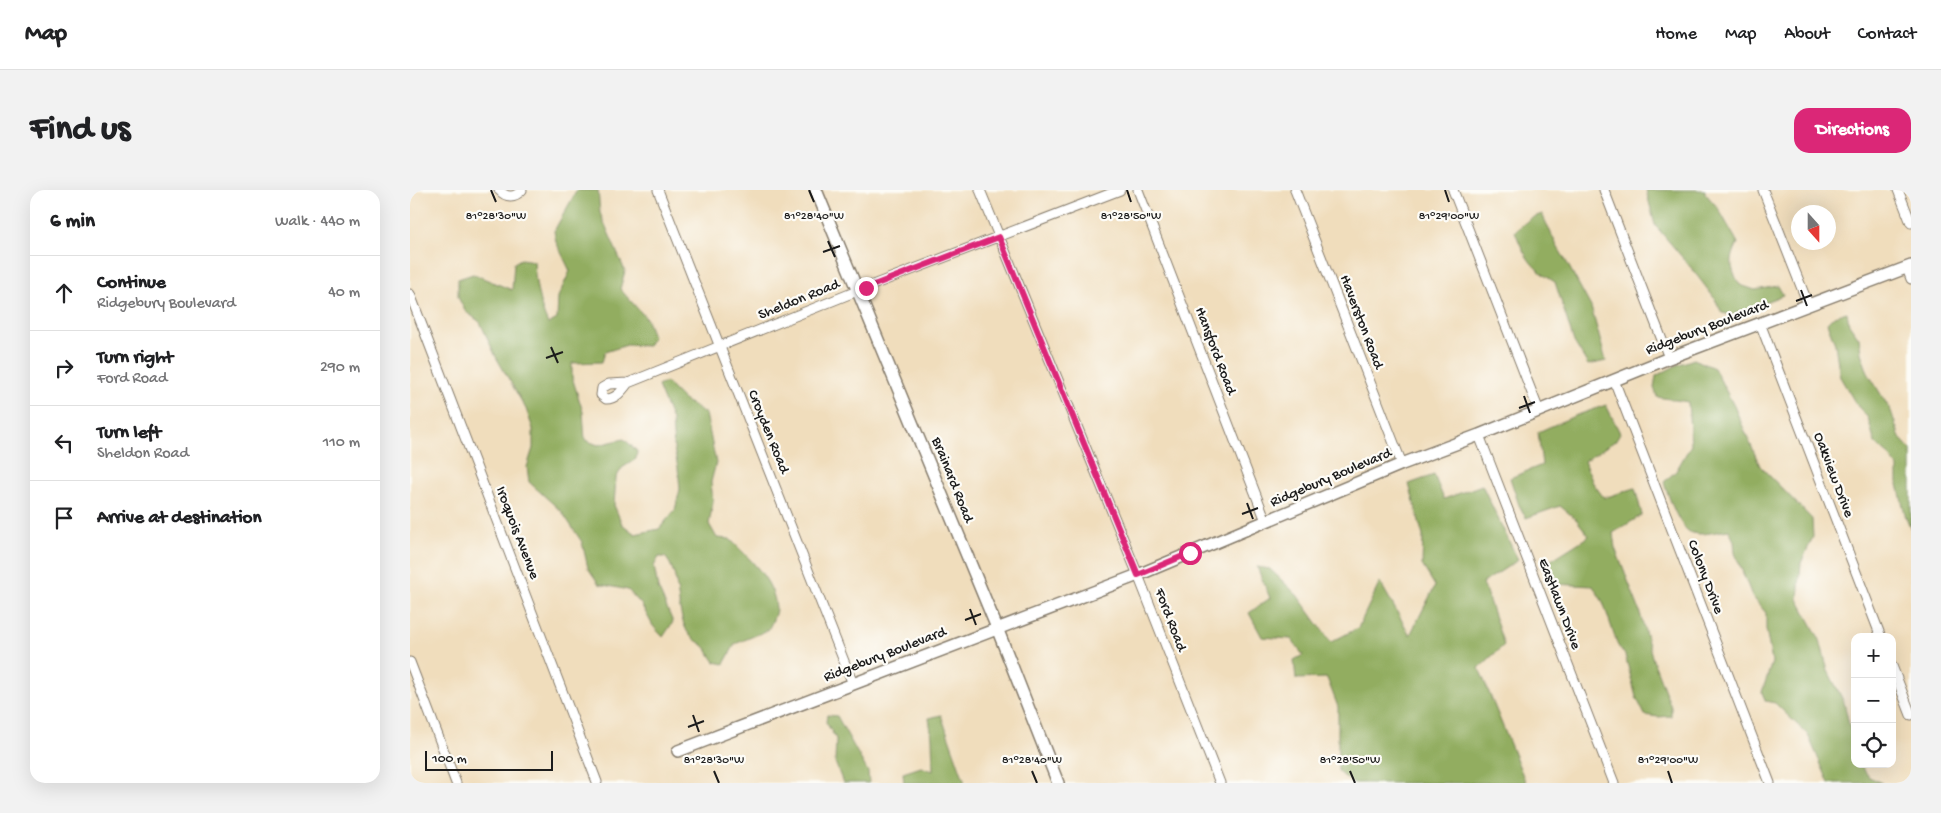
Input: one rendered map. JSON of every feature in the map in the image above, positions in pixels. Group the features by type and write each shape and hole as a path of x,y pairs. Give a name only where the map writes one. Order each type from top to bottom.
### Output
{"street":[{"path":"499,190 504,195 511,196 522,190"},
{"name":"Croyden Road","path":"658,190 853,684"},
{"name":"Brainard Road","path":"816,190 1058,783"},
{"name":"Ford Road","path":"980,190 1138,575 1220,783"},
{"name":"Sheldon Road","path":"628,383 857,291 1120,190"},
{"name":"Hansford Road","path":"1138,190 1266,521"},
{"name":"Haverston Road","path":"1295,190 1402,464"},
{"path":"1453,190 1540,411"},
{"path":"1604,190 1668,358"},
{"path":"1763,190 1808,304"},
{"path":"1898,190 1911,223"},
{"name":"Ridgebury Boulevard","path":"678,751 1138,575 1402,464 1540,411 1668,358 1808,304 1910,271"},
{"name":"Iroquois Avenue","path":"410,294 600,782"},
{"name":"Oakview Drive","path":"1760,323 1879,633"},
{"name":"Colony Drive","path":"1614,380 1770,783"},
{"name":"Eastlawn Drive","path":"1479,435 1614,783"},
{"path":"410,662 456,783"},
{"path":"1896,676 1911,715"}],"green space":[{"path":"577,190 598,190 600,213 625,271 620,289 646,318 653,336 648,346 627,345 605,352 602,362 572,363 572,377 583,412 585,440 598,445 624,439 637,451 636,459 622,468 616,478 614,505 622,524 635,534 659,529 675,510 680,489 672,420 658,386 666,382 684,400 706,414 716,463 711,482 713,502 709,524 717,538 730,539 752,562 765,578 774,597 776,611 768,630 735,644 724,664 715,662 704,646 687,631 680,610 676,580 670,563 665,557 659,557 654,566 658,588 673,622 663,637 653,626 641,604 628,590 599,584 588,568 582,542 562,512 529,482 527,467 533,448 533,429 526,409 496,357 480,322 465,311 458,297 458,279 473,274 512,290 514,263 521,259 534,261 538,293 548,324 557,319 558,297 570,271 556,242 554,231"},
{"path":"1646,190 1705,190 1705,193 1718,208 1738,243 1733,255 1732,264 1734,274 1740,285 1755,290 1778,286 1783,295 1732,315 1722,313 1715,299 1655,225"},
{"path":"1542,214 1557,246 1591,307 1606,361 1588,365 1574,342 1555,282 1535,267 1518,240 1515,231 1531,218"},
{"path":"1847,312 1849,324 1859,338 1861,353 1868,373 1891,411 1900,438 1911,450 1911,529 1905,515 1898,484 1898,467 1888,454 1875,443 1868,418 1856,404 1840,377 1835,344 1827,323 1834,316"},
{"path":"1694,359 1714,368 1734,406 1760,466 1812,519 1813,537 1801,563 1798,599 1820,640 1828,671 1844,702 1851,733 1851,768 1863,768 1869,777 1883,783 1829,783 1808,735 1775,703 1765,701 1762,692 1772,662 1766,629 1766,613 1752,596 1735,553 1734,541 1729,530 1706,534 1688,531 1675,511 1664,482 1676,471 1691,445 1688,402 1657,397 1654,387 1656,376"},
{"path":"1606,405 1620,433 1615,441 1584,461 1593,483 1604,498 1635,488 1642,515 1613,533 1615,548 1638,606 1653,660 1671,707 1671,716 1645,715 1636,697 1625,655 1618,646 1603,602 1593,586 1554,584 1545,564 1589,536 1576,519 1560,506 1526,518 1519,505 1510,478 1542,465 1538,432"},
{"path":"1434,475 1444,499 1482,485 1518,560 1483,583 1504,645 1479,668 1526,783 1352,783 1338,771 1338,707 1327,678 1296,679 1294,660 1303,655 1291,639 1262,637 1249,613 1270,598 1257,567 1270,569 1297,595 1331,642 1358,628 1380,582 1410,635 1435,586 1422,565 1423,536 1409,484"},
{"path":"827,715 837,716 868,772 869,783 843,783 835,762 836,739 826,722"},
{"path":"941,715 965,783 904,783 903,773 921,767 933,771 929,718"}],"route":[{"path":"866,288 999,237 1138,575 1190,553"}]}
